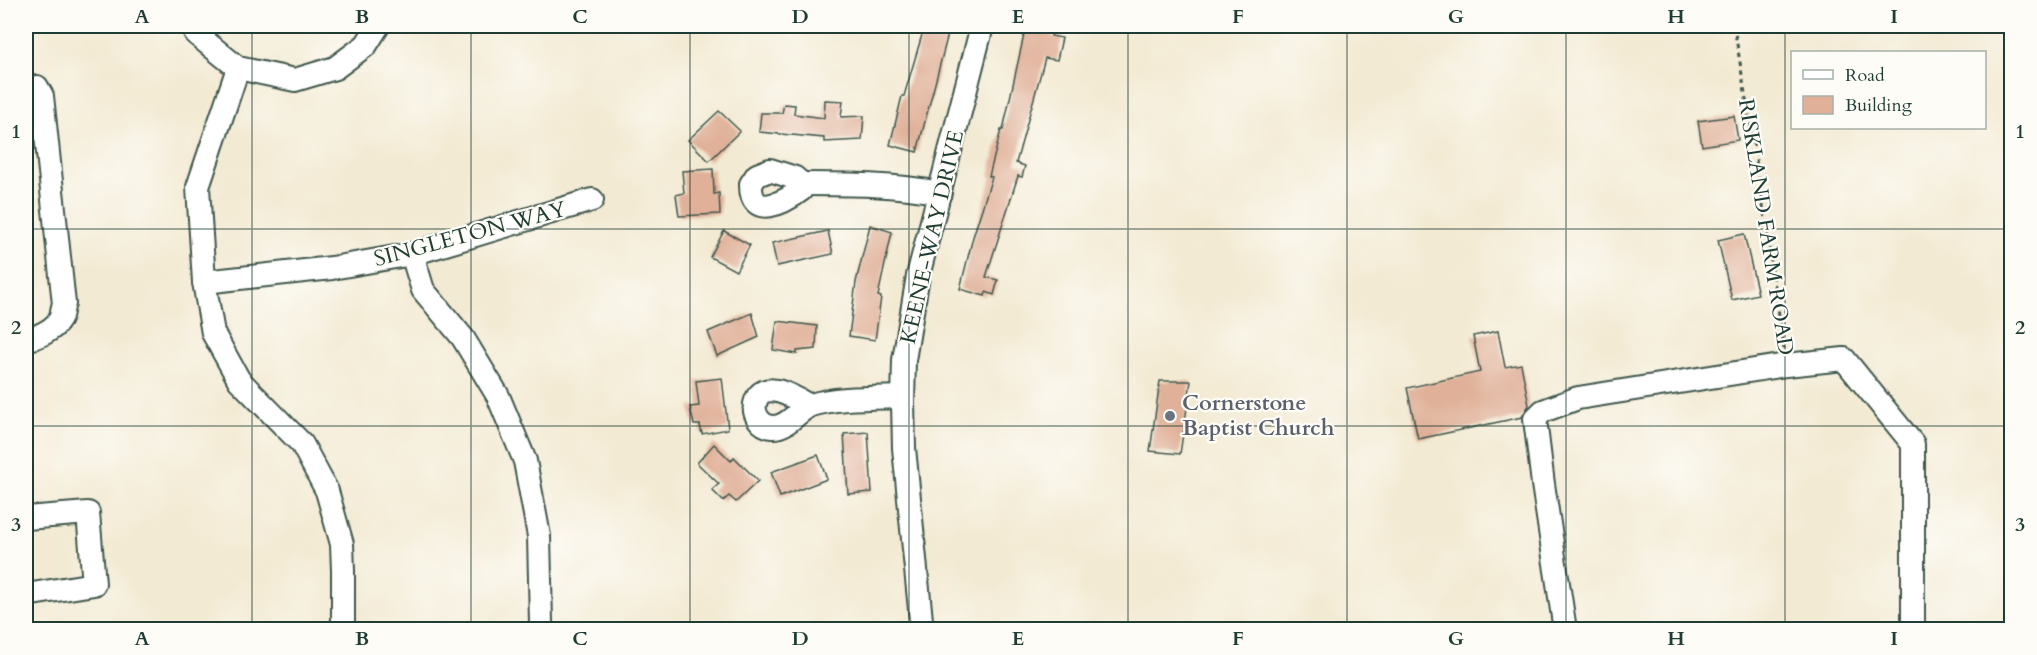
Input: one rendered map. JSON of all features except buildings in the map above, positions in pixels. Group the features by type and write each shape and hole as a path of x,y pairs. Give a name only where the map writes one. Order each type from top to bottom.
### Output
{"street":[{"path":"192,26 196,34 238,68 295,80 335,68 366,45 378,26"},
{"name":"KEENE-WAY DRIVE","path":"922,630 905,456 904,360 912,306 982,26"},
{"path":"238,68 198,187 204,282 213,333 239,380 302,444 327,491 342,544 343,630"},
{"path":"26,89 37,87 42,96 64,304 60,319 50,329 26,339"},
{"path":"802,184 858,184 911,188 940,193"},
{"name":"SINGLETON WAY","path":"204,282 332,268 412,254 592,200"},
{"path":"412,254 423,290 463,338 498,396 525,461 539,536 541,623"},
{"name":"RISKLAND FARM ROAD","path":"1786,365 1844,359 1913,444 1913,630"},
{"path":"1565,630 1535,419 1543,411 1578,398 1786,365"},
{"path":"809,406 827,401 903,397"},
{"path":"26,518 88,513 94,584 26,595"}],"path":[{"name":"RISKLAND FARM ROAD","path":"1734,26 1786,365"}],"place":[{"name":"Cornerstone Baptist Church","path":"1170,416"}]}
